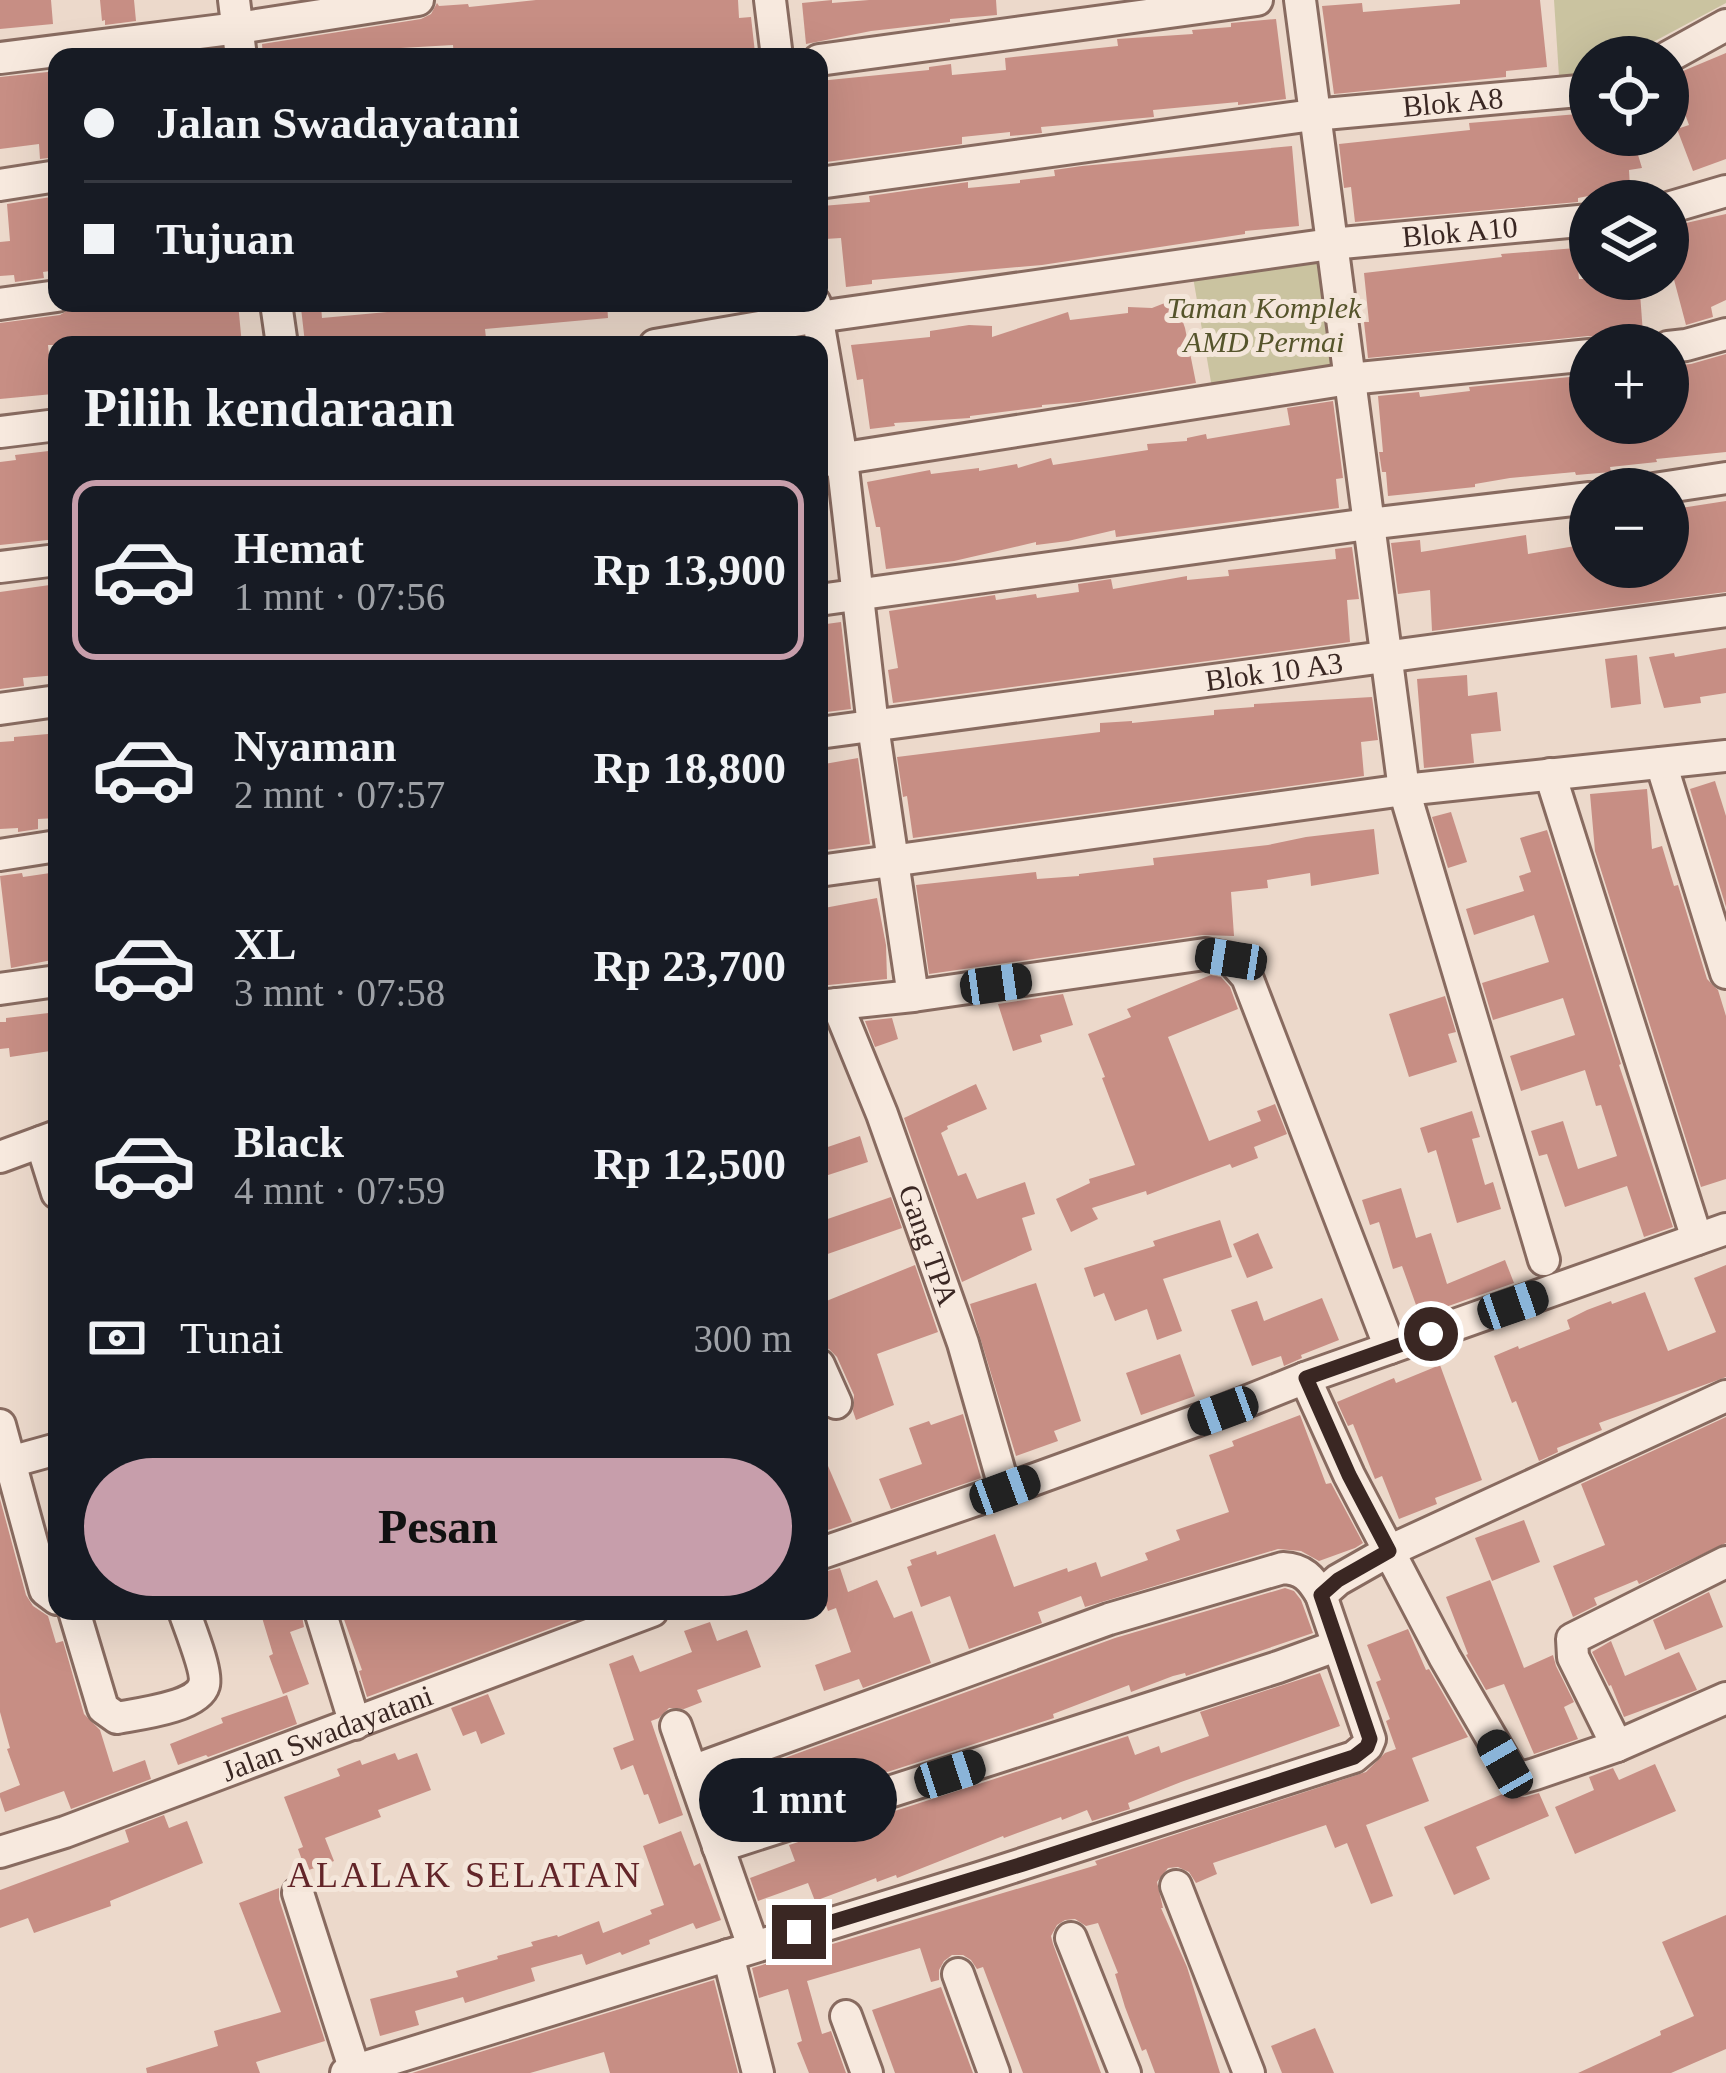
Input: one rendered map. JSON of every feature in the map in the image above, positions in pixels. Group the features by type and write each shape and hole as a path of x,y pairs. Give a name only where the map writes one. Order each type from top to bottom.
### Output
{"street":[{"path":"79,48 418,0"},
{"path":"770,0 776,48"},
{"path":"828,59 1257,0"},
{"path":"1300,0 1403,790 1544,1260"},
{"path":"1689,45 1726,25"},
{"path":"0,58 48,52"},
{"name":"Blok A8","path":"828,182 1313,116 1569,93"},
{"path":"0,184 48,177"},
{"path":"1689,202 1726,191"},
{"name":"Blok A10","path":"828,309 1331,244 1569,222"},
{"path":"0,304 48,297"},
{"name":"Blok A10","path":"697,336 808,312"},
{"path":"1689,344 1726,334"},
{"path":"831,460 1349,379 1569,357"},
{"path":"0,432 48,426"},
{"path":"828,428 859,595 873,726 913,996"},
{"path":"1689,484 1726,478"},
{"path":"828,599 1569,500"},
{"path":"0,567 48,561"},
{"name":"Blok 10 A3","path":"828,732 1726,611"},
{"path":"0,709 48,702"},
{"path":"828,870 1403,790 1726,756"},
{"path":"1660,763 1726,973"},
{"path":"828,1551 1711,1234 1550,774"},
{"path":"0,855 48,847"},
{"path":"828,1005 1205,955 1231,959 1247,977 1390,1348"},
{"path":"0,989 48,982"},
{"name":"Gang TPA","path":"828,1005 882,1114 963,1343 1005,1490"},
{"path":"0,1157 48,1139"},
{"path":"1306,1378 1349,1475 1445,1658 1513,1774 1521,1778 1617,1746 1726,1698"},
{"path":"828,1385 836,1403"},
{"path":"1321,1595 1389,1551 1726,1396"},
{"path":"0,1425 48,1592"},
{"path":"10,1462 48,1451"},
{"path":"1617,1746 1573,1657 1572,1639 1726,1562"},
{"path":"298,1893 350,2072 1354,1757 1370,1739 1321,1595 1299,1569 1283,1568 1109,1618 692,1771"},
{"path":"77,1620 103,1708 118,1718 195,1699 204,1685 186,1620"},
{"path":"323,1620 355,1724"},
{"name":"Jalan Swadayatani","path":"0,1852 355,1724 603,1620"},
{"path":"718,1847 1336,1646"},
{"path":"676,1726 718,1847 741,1950 758,2073"},
{"path":"1176,1886 1249,2073"},
{"path":"1071,1938 1125,2073"},
{"path":"958,1974 994,2073"},
{"path":"846,2016 868,2073"}],"green space":[{"path":"1554,0 1726,0 1664,36 1569,36 1569,76 1559,76"},
{"name":"Taman Komplek AMD Permai","path":"1319,259 1332,374 1212,388 1193,277"}],"building":[{"path":"0,0 51,0 53,24 0,29"},
{"path":"100,0 134,0 136,21 105,25"},
{"path":"536,0 738,0 739,18 751,17 754,48 262,48 262,44 421,19 437,3 469,7"},
{"path":"996,0 997,15 806,44 802,3"},
{"path":"1460,0 1540,0 1547,67 1506,71 1506,77 1334,94 1322,6 1362,3 1363,12 1460,4"},
{"path":"1276,19 1286,99 1153,110 1154,117 1041,127 1042,133 962,137 962,144 828,162 828,80 951,64 952,75 1006,70 1005,58 1118,46 1117,39 1193,34 1192,30 1231,27 1231,23"},
{"path":"1726,53 1726,159 1693,171 1687,156 1689,68"},
{"path":"48,72 48,158 40,159 39,144 0,149 0,77"},
{"path":"1569,115 1569,156 1638,156 1642,168 1629,170 1630,180 1569,180 1569,203 1355,222 1351,187 1344,188 1339,144 1470,130 1469,123"},
{"path":"1292,146 1299,226 1042,265 872,280 872,284 846,287 841,238 828,239 828,206 968,182 968,188 1020,183 1082,166"},
{"path":"48,197 48,271 43,272 44,278 15,282 14,275 0,276 0,242 10,241 7,204"},
{"path":"1726,214 1726,300 1711,307 1713,317 1689,324 1679,300 1689,300 1689,222"},
{"path":"1569,249 1569,300 1641,300 1642,324 1569,324 1569,338 1368,358 1364,273"},
{"path":"1175,299 1196,383 870,429 863,379 857,380 851,345 930,337 930,331 969,325 992,326 992,337 1068,312 1070,320 1128,313 1128,307 1152,308"},
{"path":"239,312 241,336 48,336 48,394 0,399 0,323 60,315"},
{"path":"301,312 322,312 322,318 387,312 608,312 608,318 485,329 486,336 304,336"},
{"path":"1726,354 1726,452 1610,468 1569,468 1569,473 1388,496 1379,452 1383,452 1378,396 1419,392 1420,397 1569,377 1569,444 1689,444 1691,364"},
{"path":"1333,401 1343,478 1336,479 1339,508 1116,537 1115,530 886,569 867,482 930,470 931,474 979,471 1017,464 1018,468 1051,458 1053,465 1148,450 1147,444 1290,425 1287,408"},
{"path":"48,451 48,540 0,545 0,462 16,460 15,455"},
{"path":"1726,501 1726,592 1432,631 1430,590 1398,594 1391,543 1420,540 1421,552 1526,535 1528,554 1569,547 1569,588 1689,588 1689,507"},
{"path":"1352,547 1359,599 1347,600 1350,642 893,703 888,670 898,668 889,611 995,595 996,600 1079,592 1078,584 1111,579 1113,589 1187,576 1187,580 1229,576 1228,570 1336,559 1335,549"},
{"path":"48,585 48,676 23,678 24,686 0,689 0,592"},
{"path":"841,622 851,709 828,712 828,624"},
{"path":"1726,648 1726,693 1700,697 1701,703 1664,708 1649,657"},
{"path":"1637,655 1641,704 1611,708 1605,659"},
{"path":"1467,675 1468,696 1497,692 1501,731 1471,734 1474,763 1424,768 1417,679"},
{"path":"1372,697 1378,740 1361,742 1364,776 913,838 897,757 1100,732 1100,723 1214,715 1214,710 1254,704"},
{"path":"48,734 48,818 38,819 38,829 18,832 18,828 0,829 0,742 14,741 14,737"},
{"path":"858,758 870,844 828,850 828,763"},
{"path":"1715,781 1726,816 1726,907 1690,789"},
{"path":"1647,789 1652,849 1662,846 1707,979 1718,990 1726,1016 1726,1179 1701,1187 1595,851 1590,794"},
{"path":"1451,812 1467,862 1448,868 1432,817"},
{"path":"1374,829 1379,874 1311,886 1310,873 1267,880 1268,888 1231,892 1234,936 1202,935 929,974 916,885 1036,872 1037,879 1079,876 1154,865 1153,858"},
{"path":"1547,830 1673,1227 1644,1237 1627,1186 1565,1207 1547,1154 1539,1156 1531,1131 1563,1121 1578,1169 1617,1156 1585,1070 1521,1091 1510,1056 1575,1035 1563,998 1493,1020 1482,983 1549,962 1534,915 1474,935 1466,909 1524,891 1519,876 1531,872 1520,838"},
{"path":"22,873 23,877 48,873 48,961 11,968 0,876"},
{"path":"877,898 887,979 828,985 828,907"},
{"path":"1211,975 1221,977 1230,987 1238,1009 1168,1037 1209,1141 1261,1121 1257,1111 1275,1104 1287,1134 1254,1147 1258,1158 1232,1168 1230,1164 1147,1195 1146,1191 1092,1208 1098,1219 1071,1232 1056,1199 1090,1183 1089,1179 1135,1165 1088,1034 1131,1017 1127,1009"},
{"path":"1063,994 1073,1025 1040,1035 1042,1042 1013,1051 998,1004"},
{"path":"1445,996 1456,1032 1448,1034 1457,1062 1409,1077 1389,1014"},
{"path":"48,1013 48,1051 10,1057 9,1048 0,1049 0,1022"},
{"path":"892,1018 898,1039 875,1047 865,1021"},
{"path":"976,1084 987,1109 941,1133 958,1176 966,1173 977,1199 1025,1182 1035,1214 1022,1218 1032,1250 962,1282 904,1118"},
{"path":"1472,1111 1480,1137 1472,1139 1485,1185 1493,1182 1501,1209 1457,1223 1436,1150 1428,1153 1420,1128"},
{"path":"860,1136 868,1162 828,1175 828,1147"},
{"path":"1401,1188 1416,1238 1431,1233 1447,1284 1505,1260 1514,1283 1420,1316 1402,1266 1393,1269 1379,1222 1370,1225 1362,1200"},
{"path":"891,1197 902,1228 828,1254 828,1219"},
{"path":"1220,1220 1232,1257 1163,1279 1182,1331 1157,1340 1147,1309 1115,1321 1104,1293 1094,1297 1084,1268"},
{"path":"1258,1233 1273,1268 1247,1278 1233,1244"},
{"path":"915,1265 938,1332 877,1354 894,1405 856,1420 854,1395 837,1357 828,1349 828,1300"},
{"path":"1726,1265 1726,1377 1599,1423 1602,1430 1557,1448 1558,1452 1539,1461 1494,1356 1570,1329 1567,1320 1587,1310 1645,1292 1668,1351 1716,1332 1694,1278"},
{"path":"1036,1283 1081,1421 1054,1431 1058,1441 1016,1456 970,1304"},
{"path":"1322,1298 1339,1340 1284,1366 1281,1356 1252,1366 1231,1310 1257,1301 1264,1321"},
{"path":"1180,1354 1195,1396 1141,1415 1126,1373"},
{"path":"1440,1365 1482,1480 1435,1498 1437,1504 1399,1519 1382,1476 1375,1479 1353,1424 1348,1426 1337,1402"},
{"path":"963,1414 981,1478 891,1509 879,1479 922,1464 909,1428"},
{"path":"1300,1415 1326,1484 1331,1483 1363,1543 1355,1548 1319,1561 1301,1551 1278,1549 1085,1607 1081,1596 1038,1612 1042,1623 969,1649 950,1596 921,1607 907,1567 912,1565 910,1560 995,1534 1014,1587 1096,1562 1101,1577 1148,1560 1145,1553 1180,1540 1176,1530 1229,1512 1209,1455"},
{"path":"1726,1417 1726,1543 1639,1584 1637,1580 1594,1598 1597,1605 1573,1617 1553,1566 1605,1545 1581,1484"},
{"path":"828,1466 852,1522 828,1530"},
{"path":"0,1499 26,1595 48,1616 56,1643 63,1641 84,1714 100,1730 113,1772 145,1760 151,1779 71,1809 64,1791 5,1812 0,1793 20,1785 0,1712"},
{"path":"1524,1520 1540,1562 1492,1581 1475,1538"},
{"path":"840,1568 848,1592 877,1580 894,1618 912,1611 931,1663 863,1688 859,1679 824,1691 815,1665 851,1652 836,1608 828,1611 828,1571"},
{"path":"1490,1580 1524,1668 1553,1655 1574,1702 1564,1707 1578,1739 1534,1754 1504,1684 1486,1690 1466,1655 1446,1597"},
{"path":"1285,1588 1301,1600 1313,1633 1131,1692 1129,1685 1053,1714 1054,1718 804,1799 790,1772 733,1793 727,1779 1115,1638"},
{"path":"1709,1592 1723,1627 1665,1650 1653,1620"},
{"path":"263,1620 303,1620 304,1627 290,1632 309,1684 283,1694 269,1656 273,1654"},
{"path":"344,1620 573,1620 367,1697"},
{"path":"710,1622 717,1641 747,1630 761,1667 697,1690 702,1702 684,1709 669,1708 651,1721 683,1815 659,1824 633,1765 621,1770 613,1748 634,1740 609,1664 633,1655 640,1672 692,1652 684,1631"},
{"path":"1408,1629 1426,1670 1468,1737 1412,1758 1429,1801 1366,1825 1393,1896 1371,1904 1347,1843 1335,1848 1326,1825 1213,1863 1217,1874 1196,1883 1178,1867 1168,1868 1157,1882 1161,1908 1187,1967 1220,2073 1155,2073 1125,2007 1118,1973 1098,1923 1086,1926 1075,1919 1057,1925 1051,1936 1101,2073 1023,2073 983,1967 977,1969 963,1955 944,1961 939,1980 931,1982 920,1948 807,1981 822,2034 831,2031 846,2073 809,2073 797,2043 802,2041 788,1989 759,1998 752,1968 1097,1865 1095,1861 1366,1772 1396,1749 1376,1682 1381,1680 1367,1645"},
{"path":"1611,1641 1625,1676 1679,1652 1697,1690 1624,1717 1592,1652"},
{"path":"1320,1673 1340,1726 1181,1782 1128,1803 1130,1809 1092,1821 1087,1810 1061,1817 897,1878 877,1882 876,1878 815,1901 808,1883 758,1901 750,1878 795,1861 789,1845 1128,1736 1135,1755 1159,1746 1161,1753 1209,1736 1200,1712"},
{"path":"488,1694 505,1734 481,1744 476,1731 463,1736 451,1708"},
{"path":"287,1695 297,1724 178,1765 170,1744 223,1723 221,1718"},
{"path":"395,1753 398,1760 417,1753 431,1790 378,1810 381,1817 325,1838 334,1861 306,1871 298,1849 303,1847 284,1797 340,1776 337,1769"},
{"path":"1655,1764 1676,1811 1575,1854 1555,1807 1594,1790 1589,1777 1613,1768 1619,1780"},
{"path":"1505,1793 1525,1797 1539,1793 1549,1816 1476,1847 1490,1879 1454,1895 1424,1827"},
{"path":"164,1815 169,1828 187,1821 203,1863 110,1901 111,1906 34,1933 28,1918 0,1928 0,1890 129,1842 125,1830"},
{"path":"681,1831 694,1866 700,1863 721,1920 696,1929 693,1923 622,1955 586,1965 582,1954 531,1968 535,1981 465,2003 463,1997 415,2011 419,2025 380,2036 370,1999 458,1977 456,1971 599,1921 603,1933 652,1914 650,1910 664,1905 643,1846"},
{"path":"279,1888 325,2041 256,2062 260,2073 147,2073 146,2068 218,2046 214,2031 281,2012 239,1903"},
{"path":"1726,1915 1726,2049 1671,2073 1578,2073 1694,2016 1662,1942"},
{"path":"714,1980 738,2073 610,2073 604,2052 530,2073 412,2073"},
{"path":"941,1987 973,2073 895,2073 872,2010"},
{"path":"1315,2028 1334,2073 1282,2073 1271,2046"}],"district":[{"name":"ALALAK SELATAN","path":"465,1874"}],"route":[{"path":"799,1932 1189,1811 1354,1757 1367,1747 1370,1739 1321,1595 1389,1551 1306,1378 1431,1334"}]}
